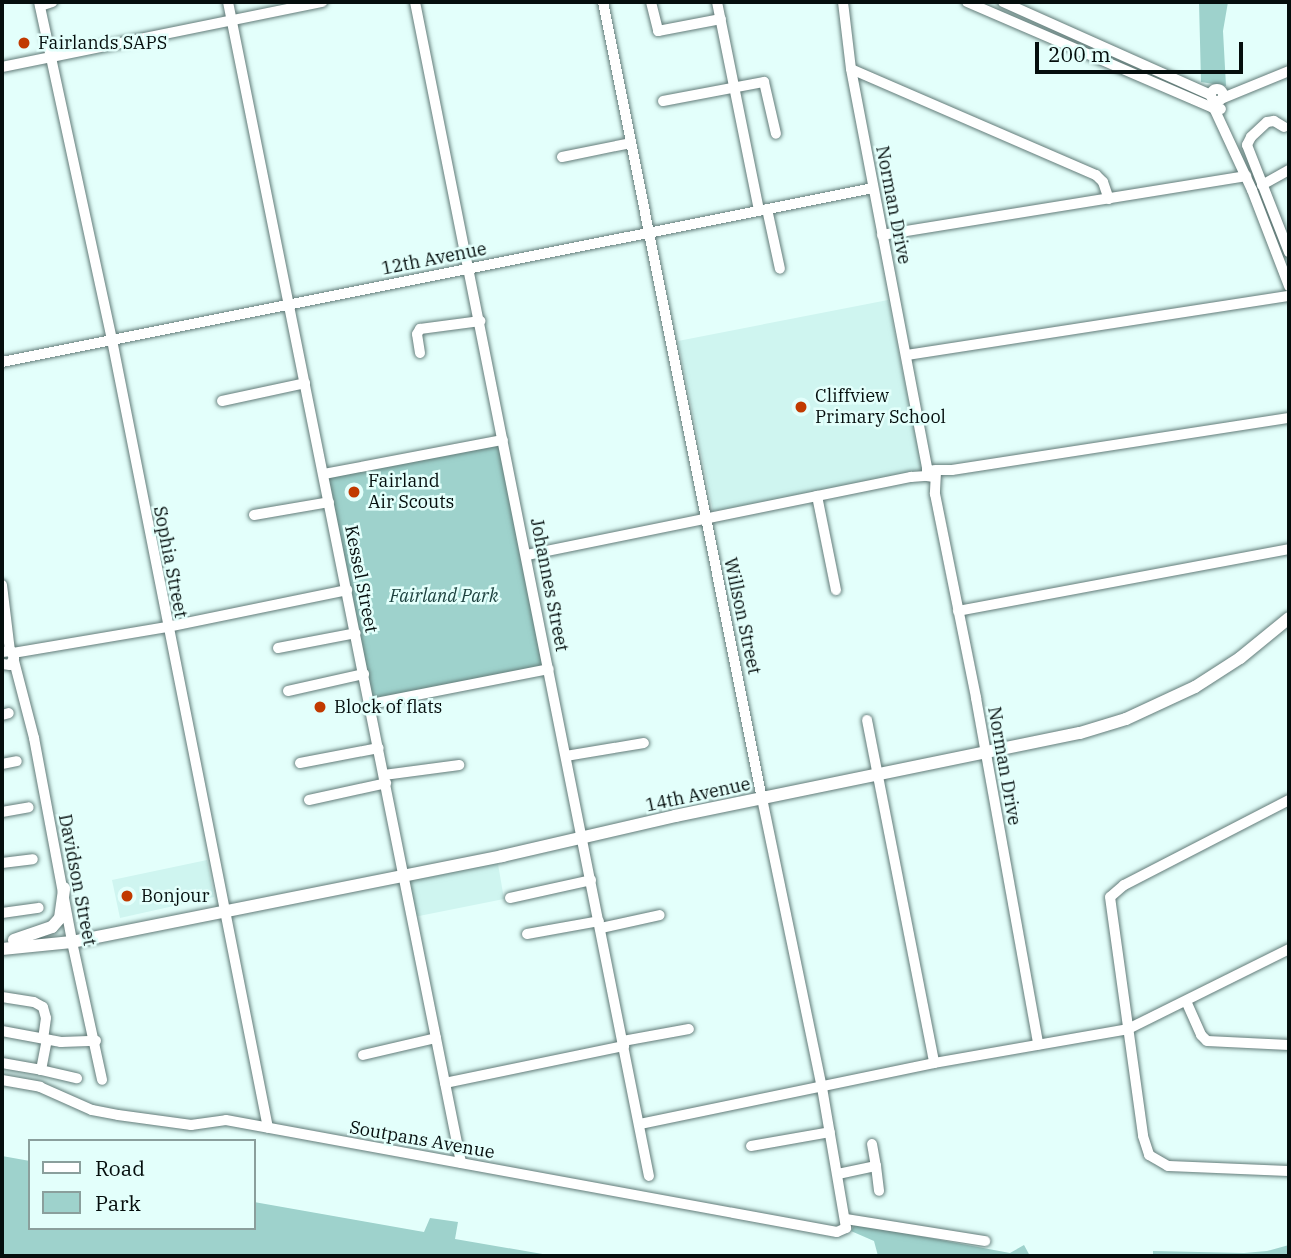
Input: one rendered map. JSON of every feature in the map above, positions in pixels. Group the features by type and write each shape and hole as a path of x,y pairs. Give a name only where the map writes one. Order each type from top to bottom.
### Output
{"main road":[{"name":"14th Avenue","path":"8,940 86,937 224,911 1080,733 1151,708 1212,677 1287,625"},
{"path":"8,940 52,927 60,918 64,888"},
{"name":"14th Avenue","path":"2,948 71,938"}],"street":[{"path":"40,4 52,2"},
{"name":"Kessel Street","path":"228,2 461,1163"},
{"path":"2,67 322,2"},
{"name":"Johannes Street","path":"415,2 649,1175"},
{"name":"Willson Street","path":"603,2 822,1088 846,1219"},
{"path":"650,2 658,32 720,19"},
{"path":"717,2 742,126 780,269"},
{"name":"Norman Drive","path":"843,2 851,69 873,188 986,754 1038,1044"},
{"path":"967,2 1193,99 1217,100 1289,71"},
{"path":"1003,2 1192,84 1217,100 1223,125 1286,256"},
{"name":"Sophia Street","path":"40,4 112,340 268,1128"},
{"path":"851,69 1096,175 1103,182 1109,199"},
{"path":"663,101 765,83 776,134"},
{"path":"1284,127 1269,121 1248,142 1286,256 1289,286"},
{"path":"562,157 631,143"},
{"path":"1262,185 1289,170"},
{"path":"883,235 1246,176"},
{"name":"12th Avenue","path":"2,362 873,188"},
{"path":"907,355 1289,296"},
{"path":"420,354 417,334 420,329 480,321"},
{"path":"222,401 305,383"},
{"path":"527,555 931,473 1289,418"},
{"path":"324,474 503,440"},
{"path":"817,496 836,590"},
{"path":"254,515 329,502"},
{"path":"958,611 1289,548"},
{"path":"2,585 6,608 7,658 347,590"},
{"path":"278,648 355,633"},
{"name":"Davidson Street","path":"7,658 21,685 102,1080"},
{"path":"370,704 549,669"},
{"path":"288,691 364,674"},
{"path":"867,720 934,1063"},
{"path":"566,756 644,743"},
{"path":"300,763 379,748"},
{"path":"2,764 17,761"},
{"path":"309,800 385,779 459,765"},
{"path":"1289,800 1111,894 1147,1152 1160,1164 1289,1171"},
{"path":"2,812 29,807"},
{"path":"2,863 33,859"},
{"path":"510,898 591,880"},
{"path":"2,913 39,908"},
{"path":"527,934 660,915"},
{"path":"639,1124 934,1063 1128,1029 1289,949"},
{"path":"2,997 34,1002 43,1007 46,1013 41,1070"},
{"path":"1186,1001 1201,1035 1207,1041 1289,1045"},
{"path":"445,1083 689,1029"},
{"path":"2,1031 45,1039 96,1041"},
{"path":"363,1055 436,1038"},
{"path":"2,1063 78,1078"},
{"name":"Soutpans Avenue","path":"2,1080 52,1091 99,1112 191,1125 222,1120 840,1232 847,1227 846,1219"},
{"path":"751,1146 830,1132"},
{"path":"872,1144 880,1191"},
{"path":"838,1174 876,1166"},
{"path":"846,1219 985,1241"}],"shaded area":[{"name":"Cliffview Primary School","path":"888,300 923,473 713,511 678,341"},
{"path":"497,858 504,899 414,917 406,877"},
{"path":"207,860 214,897 120,918 112,880"}],"green space":[{"path":"1199,2 1228,2 1223,31 1226,86 1201,82"},
{"name":"Fairland Park","path":"504,442 549,667 373,703 328,474"},
{"path":"2,1156 28,1161 28,1230 256,1230 256,1202 424,1232 430,1218 458,1222 455,1239 554,1256 2,1256"},
{"path":"855,1224 1010,1253 1024,1245 1030,1256 878,1256 874,1241 851,1231"},
{"path":"1289,1245 1289,1256 1153,1256 1153,1251 1244,1253"}],"place":[{"name":"Fairlands SAPS","path":"24,43"},
{"name":"Cliffview Primary School","path":"801,407"},
{"name":"Fairland Air Scouts","path":"354,492"},
{"name":"Block of flats","path":"320,707"},
{"name":"Bonjour","path":"127,896"}]}
